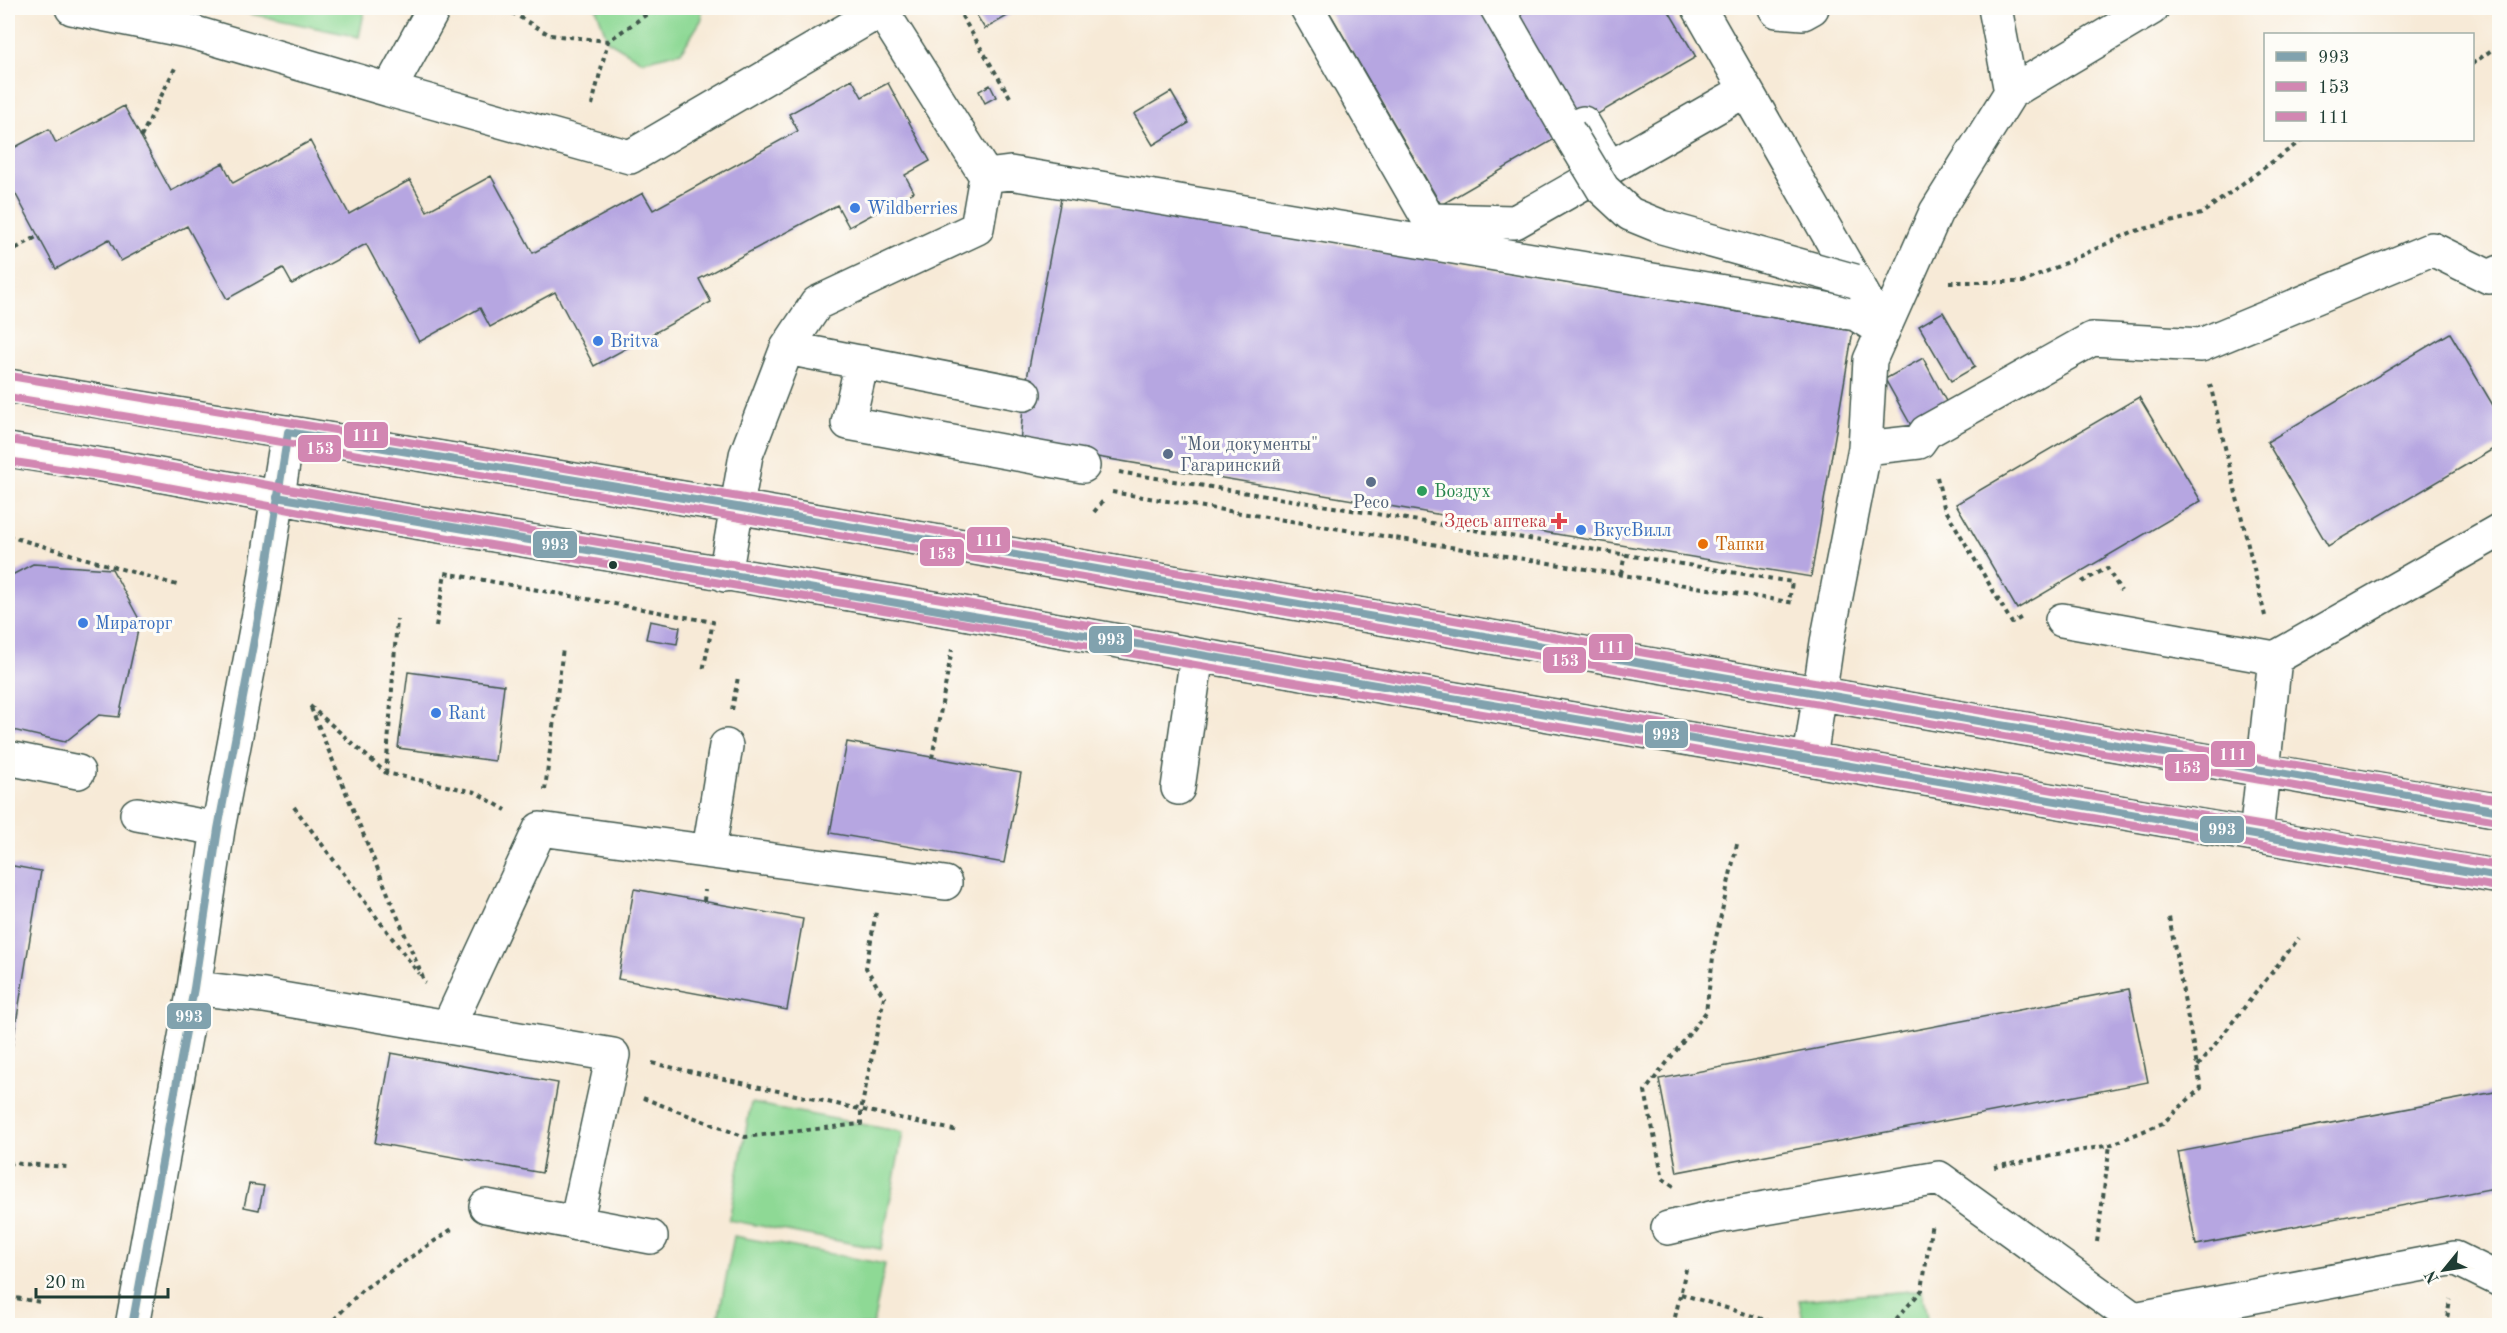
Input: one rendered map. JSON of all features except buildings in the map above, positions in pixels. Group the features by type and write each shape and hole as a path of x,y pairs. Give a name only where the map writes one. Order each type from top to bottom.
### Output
{"street":[{"path":"72,8 192,32 389,90 630,156 881,9 986,176 977,228 817,303 787,348 746,455 725,575"},
{"path":"389,90 434,8"},
{"path":"1307,8 1429,220 1515,222 1746,90"},
{"path":"1497,8 1576,127 1609,167"},
{"path":"1699,8 1883,332"},
{"path":"1775,8 1777,11 1803,13 1812,8"},
{"path":"1995,8 2011,92"},
{"path":"1810,759 1827,642 1864,448 1870,360 1936,212 2011,92 2152,8"},
{"path":"1576,127 1603,189 1630,214 1662,227 1855,281"},
{"path":"986,176 1010,173 1856,314 1883,332"},
{"path":"1864,448 1919,442 1926,432 2092,339 2201,345 2432,249 2489,277 2499,272"},
{"path":"787,348 1024,394"},
{"path":"862,362 848,423 1083,466"},
{"path":"8,386 737,507 2499,811"},
{"path":"132,1326 194,988 218,829 262,598 288,432"},
{"path":"8,450 725,575 958,612 1197,655 2499,877"},
{"path":"2046,616 2275,658 2499,530"},
{"path":"1178,788 1197,655"},
{"path":"2256,836 2275,658"},
{"path":"709,850 726,746"},
{"path":"8,758 78,772"},
{"path":"137,814 218,829"},
{"path":"448,1027 540,829 945,883"},
{"path":"194,988 264,996 448,1027 610,1069 576,1224"},
{"path":"1682,1224 1939,1178 2134,1319 2455,1258 2499,1280"},
{"path":"486,1206 651,1237"}],"path":[{"path":"504,8 550,34 608,40 656,8"},
{"path":"957,8 1010,98"},
{"path":"141,137 192,32"},
{"path":"582,144 608,40"},
{"path":"2474,63 2499,44"},
{"path":"1906,282 2024,282 2132,232 2201,214 2301,141"},
{"path":"8,253 38,236"},
{"path":"2201,345 2275,658"},
{"path":"1926,432 1944,507 2012,622 2046,616"},
{"path":"1083,466 1792,582 1789,602"},
{"path":"1094,512 1112,491 1798,604"},
{"path":"8,536 177,585"},
{"path":"1621,574 1625,554"},
{"path":"2078,584 2107,568 2147,635"},
{"path":"436,626 445,573 713,621 703,671"},
{"path":"932,758 958,612"},
{"path":"386,773 397,619"},
{"path":"448,1027 423,980 310,706 386,773 475,792 540,829 563,648"},
{"path":"734,698 738,677"},
{"path":"294,807 423,980"},
{"path":"1663,1179 1645,1091 1707,1012 1715,942 1737,844"},
{"path":"610,1069 745,1137 861,1124 861,1110 884,998 866,968 884,874"},
{"path":"1890,1326 1922,1290 1939,1178 2110,1145 2163,1123 2201,1088 2169,917"},
{"path":"2197,1067 2299,938"},
{"path":"610,1069 861,1110 958,1131"},
{"path":"2096,1247 2110,1145"},
{"path":"8,1163 68,1167"},
{"path":"328,1326 361,1291 486,1206"},
{"path":"1673,1326 1681,1294 1682,1224"},
{"path":"1681,1294 1785,1326"},
{"path":"8,1297 41,1302"}],"green space":[{"path":"247,8 365,8 359,37 246,13"},
{"path":"596,8 701,8 702,19 681,52 642,61 608,41"},
{"path":"751,1103 903,1132 881,1249 729,1220"},
{"path":"734,1236 885,1264 873,1325 717,1325"},
{"path":"1922,1290 1928,1325 1804,1325 1799,1300"}],"transit line":[{"name":"111","path":"10,376 739,497 2500,800"},
{"name":"153","path":"8,397 735,517 2498,821"},
{"name":"993","path":"132,1326 194,988 218,829 262,598 288,432 737,507 2500,811"},
{"name":"111","path":"10,440 123,458 369,504 960,602 1199,645 2500,866"},
{"name":"153","path":"8,461 119,478 365,524 956,622 1195,665 2498,887"},
{"name":"993","path":"277,497 2500,877"}],"place":[{"name":"Wildberries","path":"855,208"},
{"name":"Britva","path":"598,341"},
{"name":"\"Мои документы\" Гагаринский","path":"1168,454"},
{"name":"Ресо","path":"1371,482"},
{"name":"Воздух","path":"1422,491"},
{"name":"Здесь аптека","path":"1559,521"},
{"name":"ВкусВилл","path":"1581,530"},
{"name":"Тапки","path":"1703,544"},
{"name":"Мираторг","path":"83,623"},
{"name":"Rant","path":"436,713"}]}
